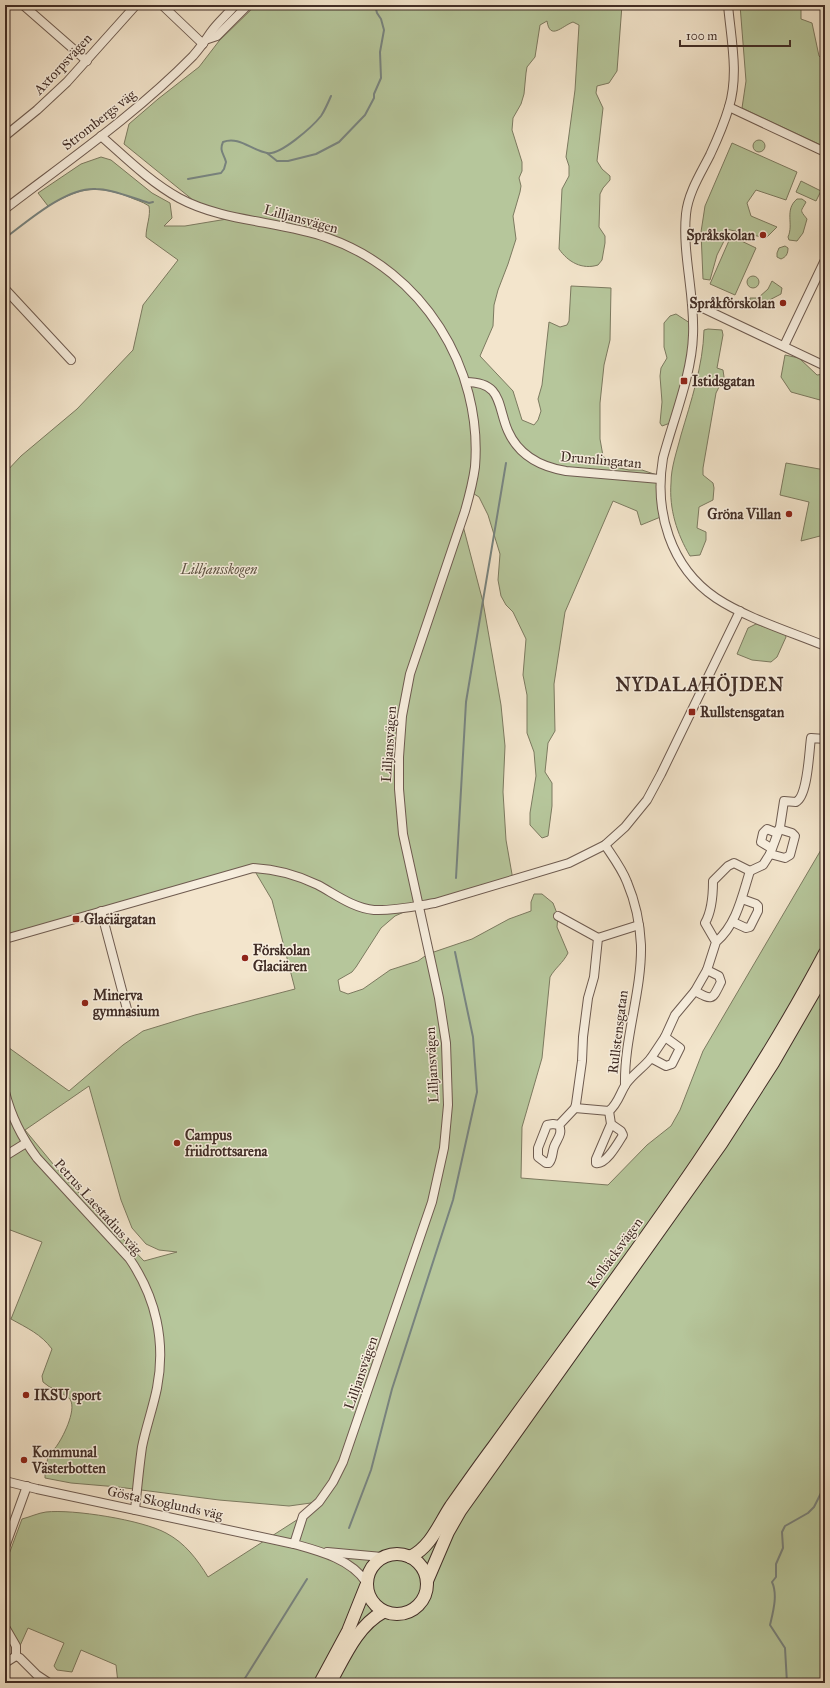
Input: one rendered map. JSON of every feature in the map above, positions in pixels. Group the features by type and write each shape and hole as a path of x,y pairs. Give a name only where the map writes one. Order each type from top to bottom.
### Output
{"highway":[{"name":"Kolbäcksvägen","path":"410,1557 422,1550 432,1537 472,1477 684,1183 761,1065 825,953"},
{"name":"Kolbäcksvägen","path":"427,1580 448,1532 460,1511 721,1144 773,1063 825,973"},
{"path":"320,1683 348,1632 372,1566 382,1557 396,1554 410,1557 423,1569 427,1580 426,1594 422,1602 416,1608 400,1615 383,1612 371,1601 366,1584"},
{"path":"330,1683 363,1628 372,1619 383,1612"}],"street":[{"path":"5,8 8,5"},
{"path":"23,5 87,61"},
{"name":"Axtorpsvägen","path":"5,136 38,110 87,61 136,5"},
{"path":"162,5 206,42"},
{"path":"206,42 211,32 235,5"},
{"path":"206,42 217,36 248,5"},
{"path":"728,5 734,67 733,90 719,136 693,189 686,212 686,235 693,325 692,349 663,458 660,479 660,501 667,534 673,548 698,583 717,599 740,612 825,646"},
{"name":"Strombergs väg","path":"5,209 101,136 151,95 206,42"},
{"path":"729,107 825,152"},
{"name":"Lilljansvägen","path":"101,136 146,176 179,198 192,204 220,213 327,237 370,258 405,285 426,307 452,348 466,382 472,406 475,452 473,479 465,511 410,674 400,736 399,789 400,815 404,842 439,998 446,1043 448,1105 444,1148 432,1202 343,1462 333,1482 320,1502 303,1516 294,1544"},
{"path":"784,346 825,260"},
{"path":"5,289 71,360"},
{"path":"692,303 825,366"},
{"name":"Drumlingatan","path":"466,382 480,383 488,386 495,394 500,404 509,432 527,455 539,464 551,469 566,471 660,479"},
{"path":"5,939 253,868 275,870 301,878 331,894 359,906 374,910 435,903 569,863 605,845 632,820 647,800 740,612"},
{"path":"610,1124 623,1134 608,1158 603,1163 596,1164 596,1159 610,1124 609,1111 619,1099 625,1085 651,1058 665,1037 675,1015 695,991 707,970 716,942 725,934 733,922 742,899 750,871 763,865 770,851 778,831 784,801 799,801 803,792 811,738 825,740"},
{"path":"767,829 778,831 792,833 795,836 790,855 785,858 770,851 761,842 763,833 767,829"},
{"name":"Rullstensgatan","path":"605,845 627,880 639,925 641,946 625,1066 625,1085"},
{"path":"716,942 705,923 710,910 713,881 732,863 742,866 750,871"},
{"path":"733,922 748,928 752,925 758,911 758,906 756,904 742,899"},
{"path":"101,911 128,1013"},
{"path":"558,916 598,938 639,925"},
{"path":"559,1125 547,1125 539,1145 538,1157 546,1163 549,1163 552,1160 554,1148 560,1134 559,1125 575,1108 582,1061 583,1037 588,998 594,977 598,938"},
{"path":"695,991 709,999 714,996 722,980 719,976 707,970"},
{"path":"651,1058 666,1066 672,1064 680,1048 678,1045 665,1037"},
{"name":"Petrus Laestadius väg","path":"5,1092 13,1116 26,1143 37,1158 129,1258 141,1277 154,1307 160,1337 159,1376 143,1446 135,1510"},
{"path":"575,1108 609,1111"},
{"path":"5,1156 26,1143"},
{"name":"Gösta Skoglunds väg","path":"5,1480 320,1551 382,1557"},
{"path":"5,1547 27,1486"},
{"name":"Gösta Skoglunds väg","path":"320,1551 353,1568 366,1584"},
{"path":"5,1627 16,1646 16,1656"},
{"path":"5,1663 16,1656"},
{"path":"16,1656 20,1658 37,1676 49,1683"}],"green space":[{"name":"Lilljansskogen","path":"256,5 622,5 617,71 609,83 597,86 596,93 603,108 597,161 602,169 610,176 610,180 600,194 599,227 605,236 602,260 598,265 581,266 567,258 559,249 562,189 569,176 569,166 566,157 575,90 579,25 573,22 554,31 551,30 547,21 540,25 535,57 527,67 524,94 521,104 513,118 512,130 522,162 522,171 519,178 521,186 520,192 513,216 516,239 494,305 493,326 480,356 513,391 522,420 534,425 538,420 541,411 538,399 542,385 549,322 560,327 567,325 569,321 571,286 611,288 610,340 604,365 600,403 600,439 603,456 615,467 629,470 642,470 660,476 663,516 641,525 637,511 613,501 565,612 554,684 555,731 548,743 545,772 552,783 552,806 548,836 542,838 530,825 530,813 536,776 534,752 527,733 527,695 523,675 526,639 513,612 506,605 501,596 498,580 500,554 488,515 479,497 471,492 462,522 483,602 501,705 505,746 503,792 506,840 513,880 395,916 381,928 352,972 338,980 340,991 348,994 363,989 390,970 418,961 428,954 472,939 509,919 531,911 531,902 534,894 542,894 553,903 558,916 557,927 568,953 550,977 542,1058 522,1127 521,1178 608,1185 647,1145 671,1126 680,1110 703,1051 825,843 825,1683 118,1683 116,1665 81,1650 72,1672 57,1670 54,1666 64,1643 28,1628 19,1648 13,1649 5,1635 5,1565 22,1519 46,1512 73,1512 107,1516 155,1528 173,1537 185,1547 195,1558 208,1577 303,1516 318,1502 289,1506 219,1500 118,1487 71,1483 45,1478 46,1466 49,1457 61,1440 69,1421 72,1408 71,1402 69,1398 43,1382 42,1376 52,1349 38,1335 11,1319 42,1242 5,1228 5,1045 69,1091 123,1045 143,1031 195,1015 295,989 272,900 253,868 5,939 5,473 21,456 77,409 133,350 143,305 178,260 146,237 149,206 144,203 115,192 95,189 77,192 48,206 38,193 81,164 101,157 111,160 152,193 170,203 172,218 164,226 185,226 239,217 204,209 124,144 129,124 199,67 219,41","holes":["89,1086 121,1200 132,1228 146,1244 159,1250 177,1252 144,1261 63,1176 25,1130"]},
{"path":"740,5 801,5 801,19 812,23 819,56 825,61 825,147 742,108 746,81"},
{"path":"759,140 763,142 765,146 763,150 759,152 755,150 753,146 755,142"},
{"path":"732,143 797,172 786,200 756,190 747,203 751,216 777,227 766,238 726,229 728,233 717,255 710,280 703,279 701,232 705,206"},
{"path":"801,181 821,191 816,201 796,192"},
{"path":"797,199 802,199 806,202 802,210 807,219 803,233 797,241 789,240 788,237 790,232 790,212 793,203"},
{"path":"731,236 756,248 735,295 710,284"},
{"path":"785,246 788,248 786,255 781,259 777,257 779,248"},
{"path":"751,276 755,276 759,282 755,288 751,288 747,284 747,280"},
{"path":"772,281 782,288 781,294 756,307 751,305 750,298 758,298 768,289"},
{"path":"676,314 693,325 693,336 673,422 662,426 660,423 662,402 660,376 661,368 667,358 664,347 664,323 670,316"},
{"path":"704,330 722,330 723,335 717,368 723,370 724,377 716,393 703,468 703,475 713,483 714,488 713,500 699,507 697,528 706,532 706,540 700,555 690,556 681,539 675,521 671,502 671,477 674,459 699,370"},
{"path":"785,355 799,358 817,375 825,374 825,391 820,400 791,392 781,377"},
{"path":"786,463 825,470 825,536 801,541 809,502 780,495"},
{"path":"756,624 785,634 786,637 777,657 771,662 752,660 737,654 748,628"}],"waterway":[{"path":"267,153 277,161 288,161 316,154 339,142 365,115 374,98 374,94 381,78 380,52 384,30 375,5"},
{"path":"188,179 221,173 226,162 222,150 223,142 240,142 267,153 273,153 280,150 304,133 317,121 324,111 331,96"},
{"path":"5,238 48,206 72,193 84,190 109,190 149,203 153,202"},
{"path":"456,878 466,702 506,463"},
{"path":"349,1528 371,1470 392,1389 453,1200 477,1092 473,1037 455,952"},
{"path":"787,1683 785,1648 770,1625 775,1598 772,1582 776,1577 776,1564 783,1548 782,1532 785,1526 808,1513 814,1507 825,1485"},
{"path":"242,1683 307,1579"}],"place":[{"name":"Språkskolan","path":"763,235"},
{"name":"Språkförskolan","path":"783,303"},
{"name":"Istidsgatan","path":"684,381"},
{"name":"Gröna Villan","path":"789,514"},
{"name":"Rullstensgatan","path":"692,712"},
{"name":"Glaciärgatan","path":"76,919"},
{"name":"Förskolan Glaciären","path":"245,958"},
{"name":"Minerva gymnasium","path":"85,1003"},
{"name":"Campus friidrottsarena","path":"177,1143"},
{"name":"IKSU sport","path":"26,1395"},
{"name":"Kommunal Västerbotten","path":"24,1460"}],"district":[{"name":"NYDALAHÖJDEN","path":"700,685"}]}
